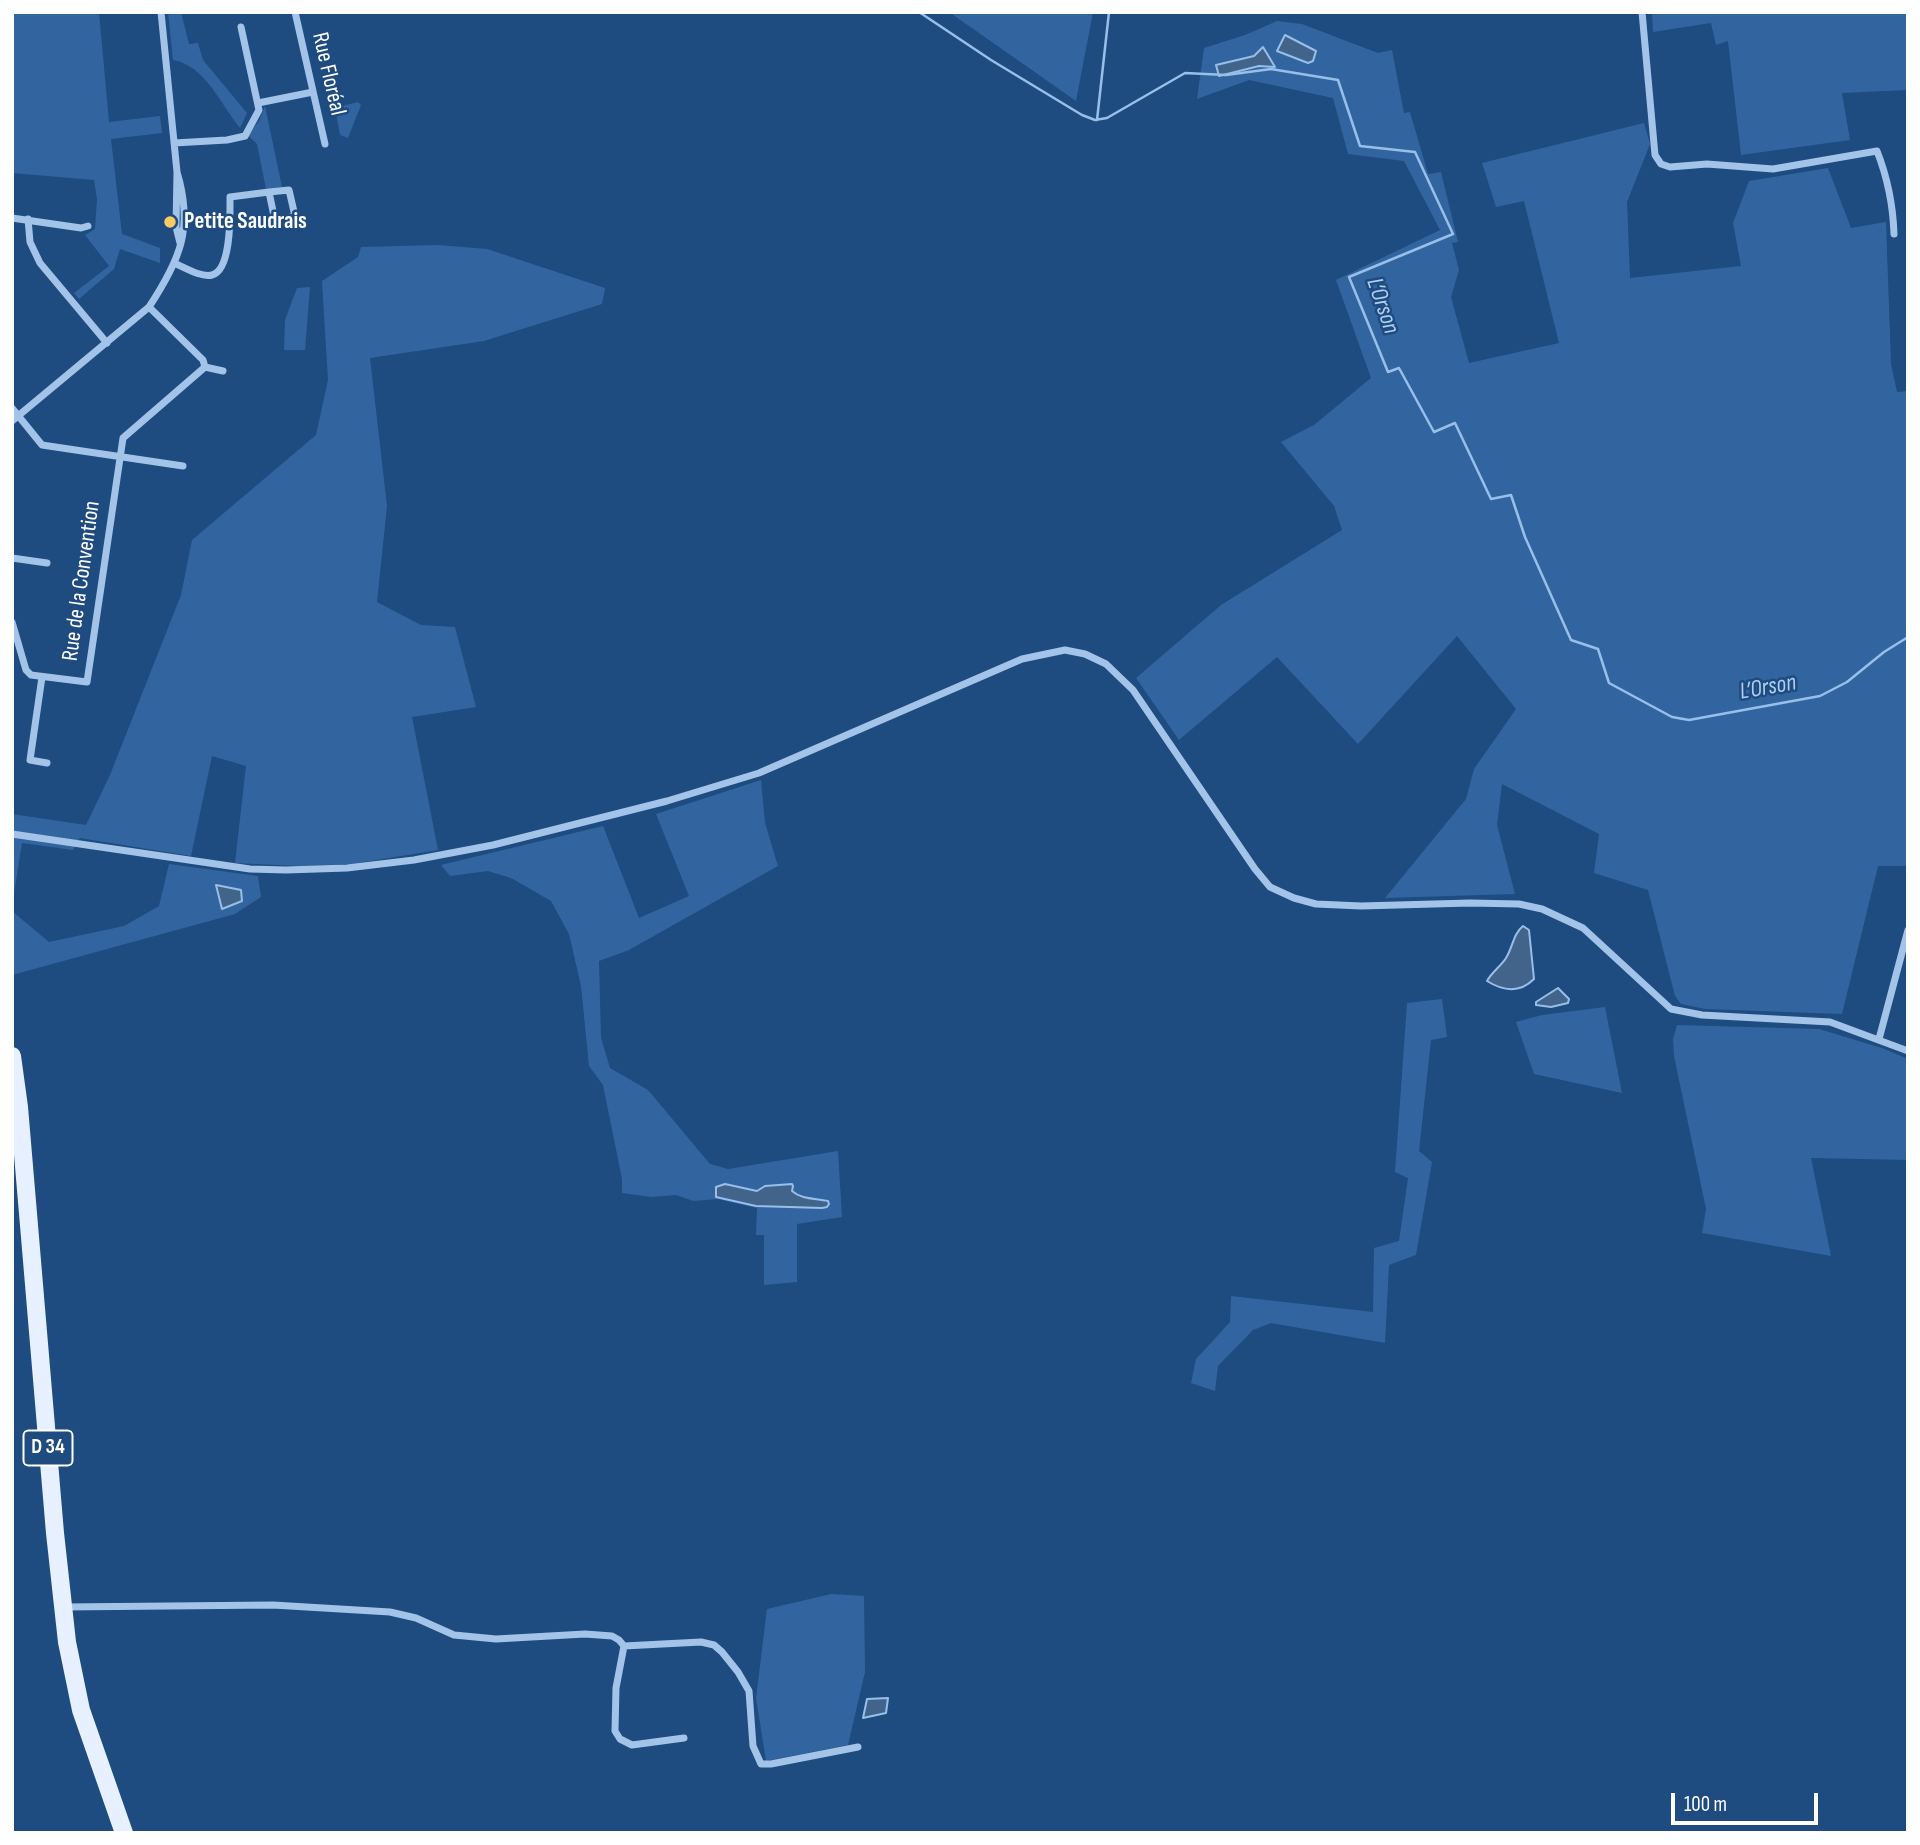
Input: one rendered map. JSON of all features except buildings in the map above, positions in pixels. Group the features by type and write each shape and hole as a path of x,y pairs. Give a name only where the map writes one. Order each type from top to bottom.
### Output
{"main road":[{"name":"D 34","path":"12,1056 21,1129 62,1606 82,1710 124,1833"}],"street":[{"path":"12,421 149,307 174,263 180,243 176,227 177,172 160,12"},
{"name":"Rue Floréal","path":"295,12 325,144"},
{"path":"1642,12 1655,155 1661,164 1670,167 1707,164 1773,169 1877,151 1890,187 1894,234"},
{"path":"174,143 227,140 245,136 259,110 241,27"},
{"path":"258,103 313,92"},
{"path":"174,263 205,275 213,275 219,271 229,238 230,197 269,192 289,190 295,216 275,221 269,192"},
{"path":"12,218 81,228 88,226"},
{"path":"28,219 30,242 40,263 107,342"},
{"path":"149,307 203,360 205,367"},
{"path":"205,367 223,371"},
{"path":"120,457 123,438 205,367"},
{"path":"12,408 42,445 183,466"},
{"name":"Rue de la Convention","path":"12,622 26,670 31,675 87,682 120,457"},
{"path":"12,558 47,563"},
{"path":"12,834 250,869 347,868 414,860 493,845 602,818 759,773 1022,659 1065,650 1084,654 1106,664 1133,690 1270,887 1315,904 1519,904 1542,909 1584,928 1671,1009 1702,1015 1830,1021 1908,1051"},
{"path":"42,677 30,760 47,763"},
{"path":"1879,1039 1908,930"},
{"path":"62,1606 273,1605 390,1612 416,1618 454,1635 496,1639 585,1634 612,1636 624,1646"},
{"path":"624,1646 701,1642 714,1645 738,1672 748,1691 753,1746 761,1764 858,1747"},
{"path":"624,1646 616,1688 615,1731 620,1739 632,1745 684,1738"}],"shaded area":[{"path":"12,12 99,12 109,122 160,116 162,133 111,139 122,234 160,248 160,263 120,249 114,269 79,299 74,293 109,266 85,235 95,229 97,199 94,180 12,173"},
{"path":"168,12 181,12 189,44 198,43 203,60 247,113 240,128 203,78 184,63 173,60"},
{"path":"949,12 1093,12 1076,101"},
{"path":"1652,12 1908,12 1908,90 1842,93 1850,140 1741,155 1728,41 1716,45 1711,23 1653,32"},
{"path":"1277,21 1302,24 1378,53 1392,50 1404,113 1410,112 1428,174 1441,172 1458,242 1452,243 1459,270 1451,297 1469,363 1559,343 1524,201 1496,207 1482,163 1644,123 1650,144 1627,202 1630,278 1741,266 1733,223 1749,181 1828,168 1851,228 1886,222 1891,364 1897,392 1908,391 1908,866 1878,866 1842,1014 1705,1009 1681,1004 1675,996 1648,890 1594,873 1599,834 1502,784 1497,825 1515,894 1385,898 1466,799 1474,769 1516,709 1457,636 1358,744 1277,657 1179,740 1136,678 1221,605 1342,530 1334,506 1281,442 1314,425 1371,378 1336,280 1440,230 1404,161 1348,154 1333,98 1249,80 1197,99 1204,48"},
{"path":"1285,35 1316,51 1313,61 1308,63 1277,51"},
{"path":"1263,47 1275,67 1259,66 1219,76 1216,65 1254,56"},
{"path":"358,102 361,105 348,138 340,135 335,108"},
{"path":"265,106 282,187 266,189 257,144 248,135 259,121"},
{"path":"438,245 487,249 605,288 602,304 484,341 370,358 387,506 377,602 421,625 455,627 476,707 412,717 438,850 352,864 299,866 235,863 246,766 212,756 191,856 80,838 73,850 22,843 12,906 12,814 86,825 110,775 181,595 192,540 316,435 328,380 322,281 358,257 361,247"},
{"path":"310,287 305,350 284,350 285,320 297,288"},
{"path":"761,780 765,823 778,866 629,950 599,961 601,1038 610,1068 648,1090 710,1164 728,1169 838,1151 842,1217 797,1224 797,1282 764,1285 764,1235 756,1235 757,1208 718,1199 693,1201 676,1195 651,1197 622,1193 622,1179 603,1085 589,1066 581,986 569,934 551,901 511,878 488,871 450,876 441,865 603,826 639,918 689,896 656,814"},
{"path":"169,864 258,876 261,897 235,914 12,975 12,911 49,942 124,926 159,906"},
{"path":"216,885 241,890 242,901 222,909"},
{"path":"1523,926 1529,930 1534,979 1523,987 1511,989 1487,981 1506,958"},
{"path":"1558,988 1569,999 1568,1003 1551,1007 1536,1005 1536,1002"},
{"path":"1442,999 1447,1037 1431,1040 1419,1151 1432,1162 1416,1255 1389,1265 1385,1343 1271,1323 1253,1330 1218,1366 1215,1391 1191,1383 1196,1359 1230,1322 1231,1296 1373,1312 1374,1248 1399,1241 1408,1178 1395,1172 1407,1003"},
{"path":"1605,1007 1622,1093 1534,1074 1516,1022 1542,1015"},
{"path":"1677,1025 1819,1029 1882,1048 1908,1059 1908,1160 1811,1158 1831,1256 1702,1233 1706,1209 1674,1056 1673,1039"},
{"path":"725,1184 757,1191 765,1186 792,1184 792,1191 796,1194 828,1201 829,1204 822,1208 756,1206 716,1197 716,1187"},
{"path":"831,1594 864,1596 865,1672 848,1745 766,1761 756,1698 767,1609"},
{"path":"888,1698 886,1713 863,1718 867,1699"}],"waterway":[{"name":"L’Orson","path":"919,12 991,60 1082,115 1095,120 1107,118 1185,73 1226,75 1271,69 1338,80 1360,146 1415,152 1453,234 1349,277 1388,372 1399,368 1434,432 1455,423 1491,499 1511,495 1525,537 1571,640 1598,649 1609,683 1672,717 1689,720 1820,696 1847,682 1884,652 1908,637"},
{"path":"1097,120 1109,12"}],"place":[{"name":"Petite Saudrais","path":"170,222"}]}
